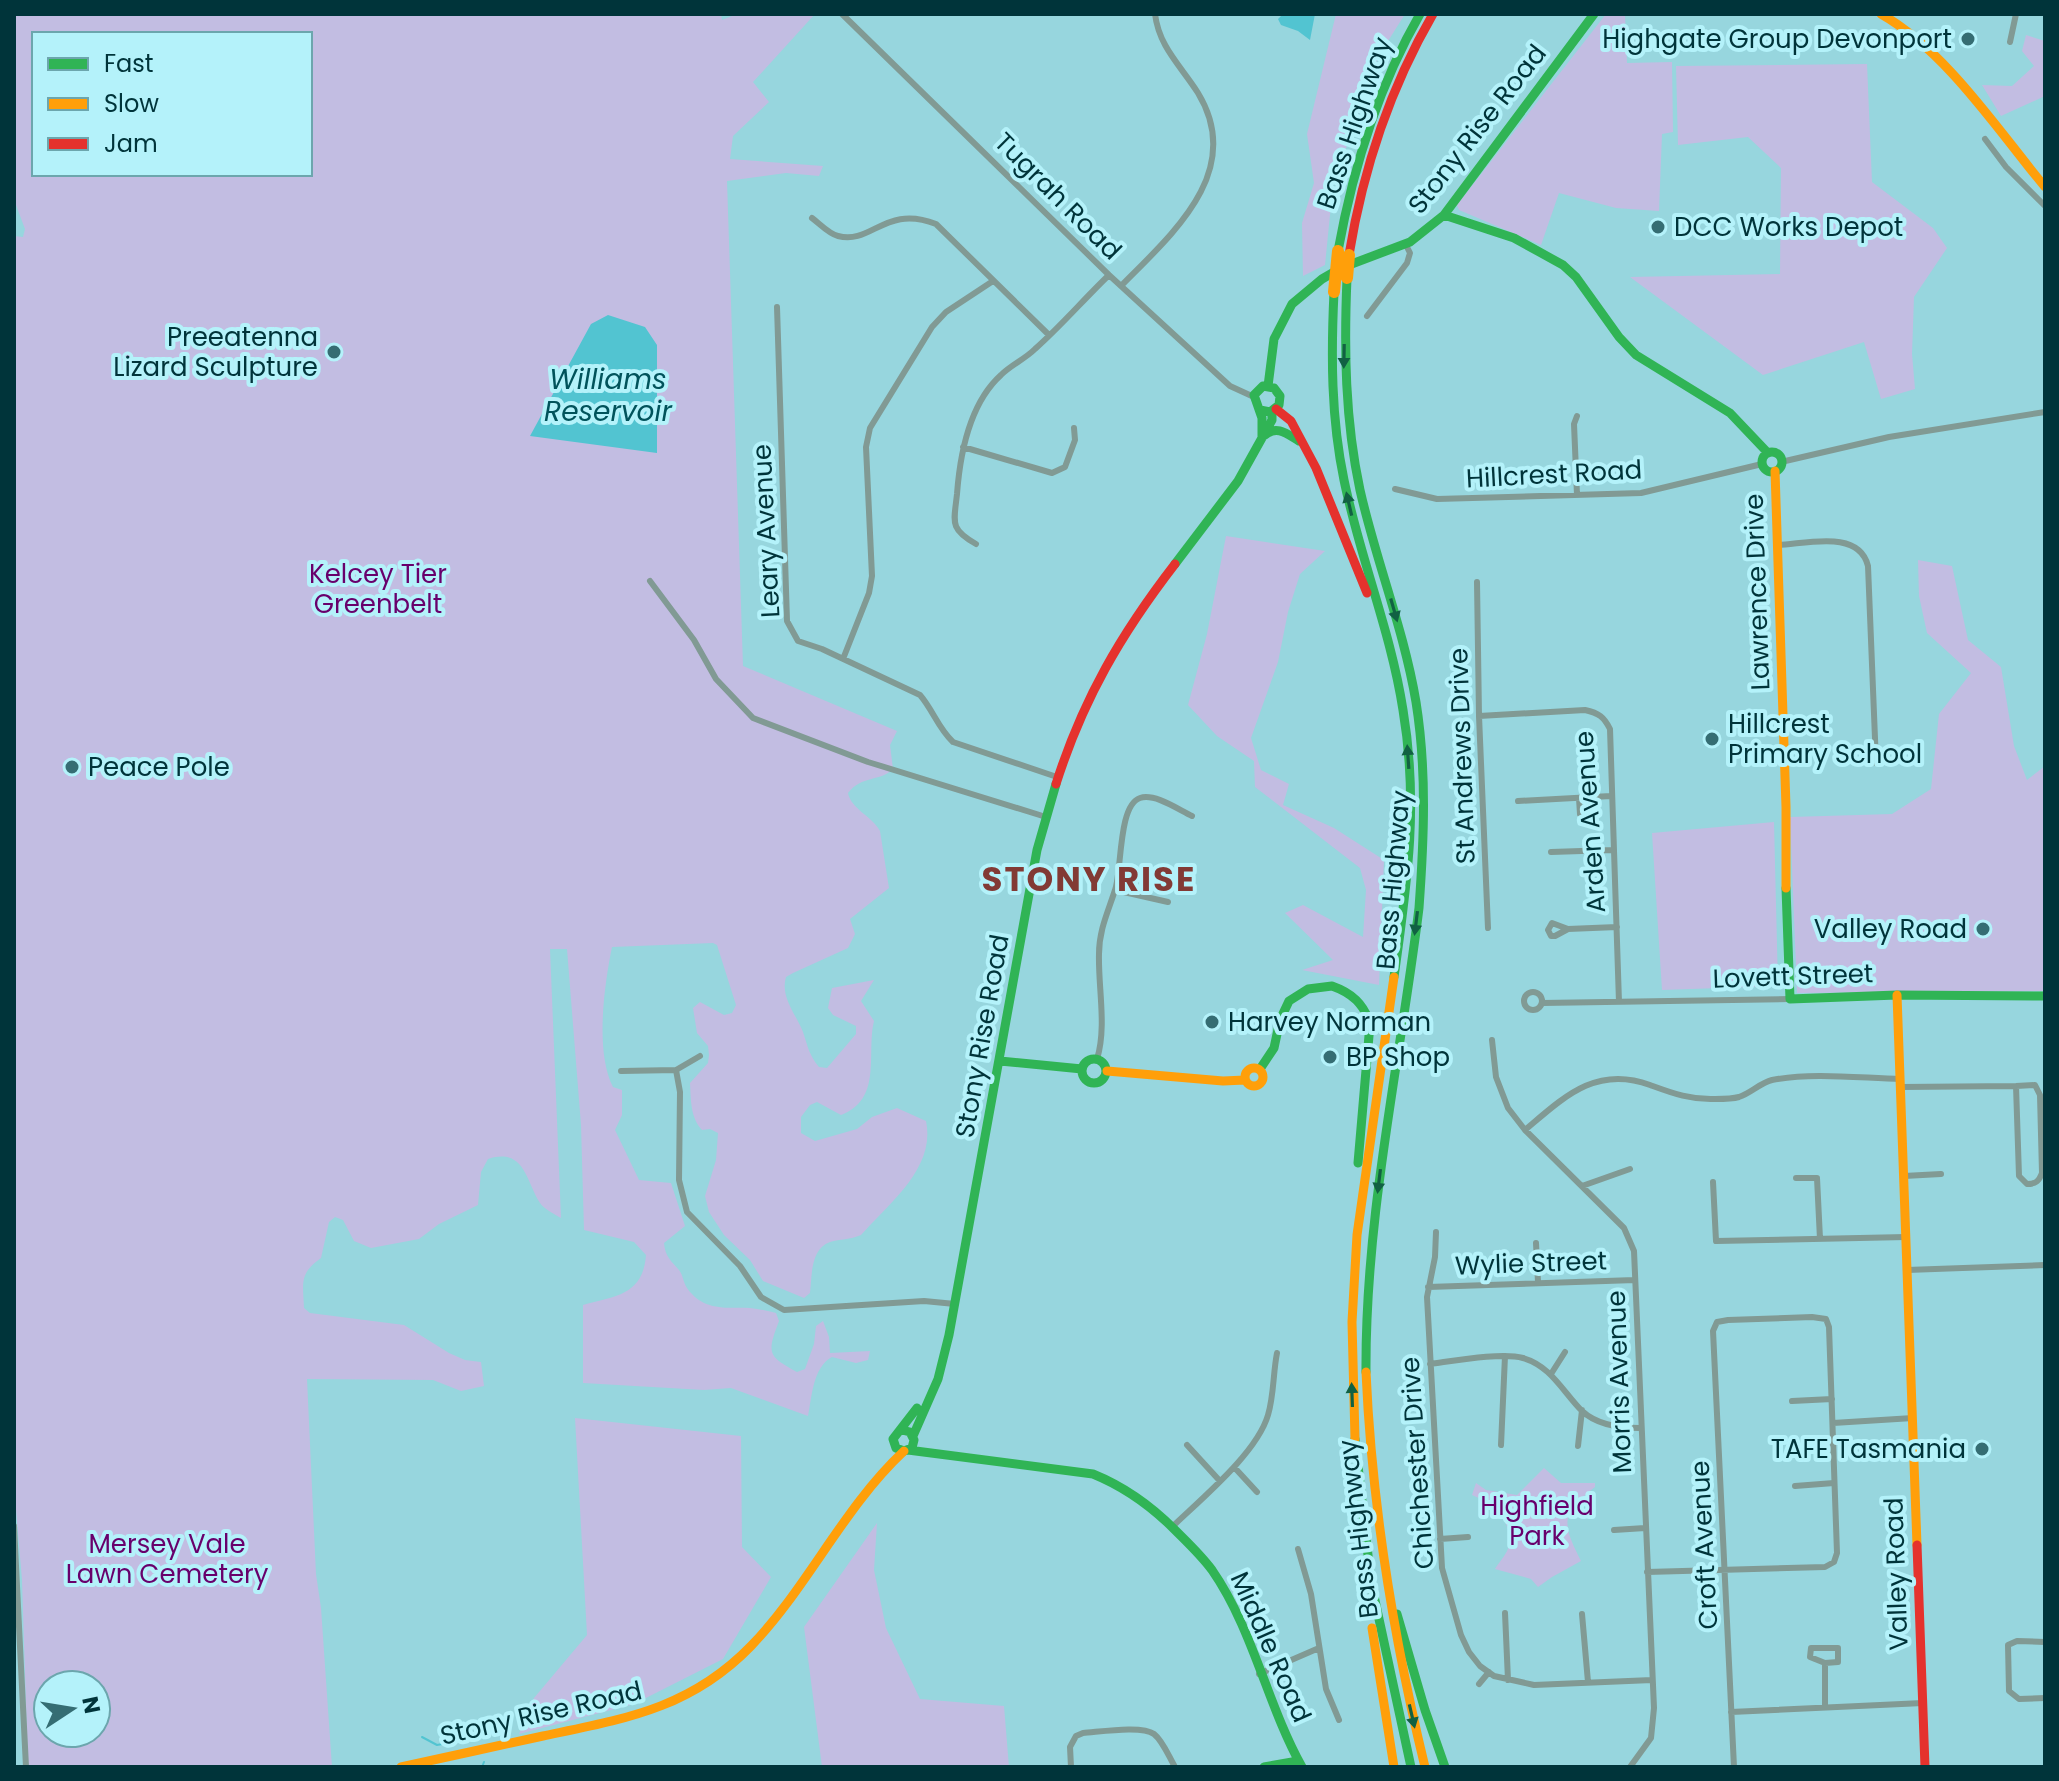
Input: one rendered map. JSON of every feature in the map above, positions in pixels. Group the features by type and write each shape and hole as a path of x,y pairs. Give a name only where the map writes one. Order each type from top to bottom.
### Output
{"main road":[{"name":"Bass Highway","path":"1420,14 1397,58 1364,146 1342,224 1347,278 1344,376 1347,416 1364,505 1413,684 1424,798 1424,846 1417,920 1385,1127 1367,1297 1368,1430 1377,1529 1393,1635 1425,1767"},
{"name":"Bass Highway","path":"1411,1767 1371,1584 1356,1471 1351,1362 1357,1235 1410,861 1409,755 1396,671 1352,517 1338,446 1331,374 1334,292 1371,154 1399,80 1433,14"},
{"path":"1399,80 1440,14"},
{"name":"Stony Rise Road","path":"1268,386 1271,347 1276,330 1295,298 1325,275 1406,245 1444,215 1594,14"},
{"path":"1881,14 1904,27 1932,50 2045,187"},
{"path":"1444,215 1554,257 1594,298 1634,354 1732,415 1748,429 1765,459 1768,471 1778,467"},
{"path":"1269,410 1280,403 1279,394 1268,386 1259,388 1254,397 1255,405 1291,421 1316,468 1396,671"},
{"name":"Stony Rise Road","path":"401,1767 641,1715 696,1690 725,1671 752,1645 906,1441 938,1379 943,1360 1037,850 1057,777 1089,694 1114,649 1243,477 1272,420 1269,410"},
{"path":"1263,439 1270,431 1281,430 1302,443"},
{"name":"Lawrence Drive","path":"1778,467 1786,943 1790,999"},
{"path":"1107,1071 1223,1081 1245,1080 1252,1087 1260,1085 1264,1077 1260,1069 1274,1047 1280,1016 1295,994 1319,985 1345,990 1364,1007 1370,1024 1357,1174 1357,1235"},
{"name":"Lovett Street","path":"1790,999 1897,995 2045,996"},
{"name":"Valley Road","path":"1897,995 1925,1767"},
{"path":"1097,1059 1104,1063 1107,1071 1104,1078 1093,1083 1083,1077 1082,1069 1086,1062 1097,1059"},
{"path":"1000,1061 1082,1069"},
{"name":"Middle Road","path":"906,1441 934,1453 1093,1474 1120,1484 1141,1497 1215,1574 1300,1764"},
{"path":"1356,1471 1363,1567 1394,1767"},
{"path":"1377,1529 1399,1622 1445,1767"},
{"path":"1264,1767 1300,1764"}],"street":[{"name":"Tugrah Road","path":"842,14 1109,275 1233,388 1254,397"},
{"path":"1121,286 1189,214 1204,188 1211,161 1210,131 1201,100 1165,48 1157,30 1155,14"},
{"path":"2010,42 2016,14"},
{"path":"1985,139 2006,167 2045,206"},
{"path":"812,218 835,236 851,237 906,217 936,224 1049,335"},
{"path":"1367,316 1407,263 1410,253 1406,245"},
{"path":"976,544 960,535 955,528 963,447 981,401 1003,372 1033,351 1109,275"},
{"path":"843,659 869,593 872,576 866,447 870,428 932,327 946,312 993,281"},
{"name":"Leary Avenue","path":"777,307 787,621 798,641 920,695 931,708 942,731 953,742 1057,777"},
{"path":"1778,467 1889,437 2045,412"},
{"path":"1577,416 1574,424 1577,495"},
{"path":"963,447 1052,473 1065,467 1075,440 1074,428"},
{"name":"Hillcrest Road","path":"1395,489 1437,499 1641,493 1765,459"},
{"path":"1778,545 1849,543 1858,547 1867,559 1876,763"},
{"path":"650,581 694,640 716,679 753,718 868,762 1046,817"},
{"name":"St Andrews Drive","path":"1477,582 1488,928"},
{"name":"Arden Avenue","path":"1479,716 1585,710 1598,712 1610,729 1619,1002"},
{"path":"1518,801 1611,796"},
{"path":"1097,1059 1100,1042 1098,952 1102,925 1119,874 1119,842 1133,803 1141,797 1153,798 1192,816"},
{"path":"1579,798 1580,814"},
{"path":"1551,852 1612,850"},
{"path":"1115,890 1168,902"},
{"path":"1568,929 1617,927"},
{"name":"Lovett Street","path":"1542,1003 1790,999"},
{"name":"Morris Avenue","path":"1492,1040 1496,1077 1508,1108 1525,1130 1624,1228 1634,1251 1654,1708 1651,1738 1630,1767"},
{"path":"621,1071 676,1070 700,1056"},
{"path":"676,1070 680,1092 679,1180 687,1212 740,1266 761,1297 784,1310 924,1301 955,1304"},
{"path":"1525,1130 1573,1092 1587,1084 1608,1079 1627,1079 1697,1100 1739,1097 1767,1081 1790,1078 2035,1085 2040,1095 2042,1173 2040,1180 2033,1184 2027,1184 2019,1176 2016,1086"},
{"path":"1582,1186 1630,1169"},
{"path":"1904,1176 1941,1174"},
{"path":"1796,1178 1817,1178 1820,1239"},
{"path":"1713,1182 1716,1241 1906,1237"},
{"name":"Chichester Drive","path":"1436,1232 1435,1257 1428,1287 1442,1568 1461,1635 1469,1652 1489,1672 1508,1680 1534,1685 1652,1680"},
{"path":"1536,1243 1538,1282"},
{"path":"1907,1270 2045,1265"},
{"name":"Wylie Street","path":"1428,1287 1635,1280"},
{"name":"Croft Avenue","path":"1734,1767 1713,1331 1717,1322 1826,1319 1832,1399"},
{"path":"1551,1374 1565,1352"},
{"path":"1172,1527 1234,1467 1265,1423 1277,1353"},
{"path":"1430,1364 1505,1356 1523,1358 1551,1374 1582,1410 1595,1419 1618,1428 1640,1428"},
{"path":"1501,1445 1505,1356"},
{"path":"1647,1572 1825,1567 1834,1562 1837,1553 1832,1399 1792,1401"},
{"path":"1578,1446 1582,1410"},
{"path":"1833,1423 1913,1418"},
{"path":"1187,1445 1219,1480"},
{"path":"1234,1467 1257,1492"},
{"path":"1795,1486 1834,1483"},
{"path":"14,1526 26,1767"},
{"path":"1614,1530 1645,1528"},
{"path":"1440,1539 1468,1537"},
{"path":"1298,1549 1311,1594 1326,1689 1339,1720"},
{"path":"1505,1613 1508,1680"},
{"path":"1582,1614 1588,1682"},
{"path":"2045,1642 2017,1641 2008,1645 2009,1691 2019,1699 2045,1698"},
{"path":"1259,1674 1319,1648"},
{"path":"1811,1648 1838,1648 1838,1662 1825,1663 1810,1657 1811,1648"},
{"path":"1825,1663 1825,1707"},
{"path":"1479,1684 1489,1672"},
{"path":"1731,1712 1923,1703"},
{"path":"14,1724 24,1724"},
{"path":"1071,1767 1070,1747 1076,1736 1140,1730 1157,1737 1175,1767"}],"green space":[{"name":"Kelcey Tier Greenbelt","path":"14,14 721,14 722,20 737,14 815,14 753,82 769,102 733,136 730,159 823,166 819,176 786,173 727,181 743,666 897,731 890,745 893,769 859,783 848,793 853,804 880,831 889,888 850,919 855,934 848,948 786,977 785,992 813,1059 819,1067 827,1068 856,1034 856,1026 833,1015 828,1008 832,988 874,980 861,1001 874,1021 870,1074 863,1098 854,1108 841,1115 817,1102 810,1105 801,1117 801,1133 815,1141 857,1129 872,1117 897,1108 926,1121 924,1154 908,1184 861,1235 823,1246 813,1264 810,1293 804,1298 763,1281 750,1260 724,1235 709,1212 705,1196 716,1160 718,1133 710,1129 702,1130 692,1108 690,1083 708,1063 709,1055 708,1046 697,1033 693,1008 700,1002 724,1015 732,1013 736,1005 717,945 612,947 604,999 603,1038 607,1073 613,1087 622,1090 622,1115 615,1130 639,1180 671,1183 685,1226 664,1243 687,1288 708,1305 776,1313 779,1321 772,1352 780,1362 797,1372 805,1369 814,1344 816,1326 823,1321 829,1337 830,1353 870,1351 868,1360 856,1363 832,1357 826,1362 814,1383 808,1416 731,1388 704,1390 583,1383 583,1305 626,1292 640,1278 646,1255 634,1242 584,1230 581,1125 567,949 550,949 561,1218 540,1203 517,1162 510,1158 488,1159 481,1172 478,1205 439,1224 419,1239 371,1248 354,1241 343,1220 335,1217 329,1222 321,1258 309,1269 304,1279 304,1308 310,1313 404,1325 449,1353 465,1360 481,1362 484,1386 461,1391 433,1380 307,1379 316,1574 332,1767 28,1767 22,1580 14,1486 14,236 23,237 25,229 16,205"},
{"path":"1336,14 1405,14 1378,57 1333,185 1325,265 1303,276 1302,223 1314,183 1307,134"},
{"path":"1606,14 1625,14 1627,63 1672,62 1673,132 1662,134 1659,211 1616,208 1559,193 1541,245 1459,210 1457,205"},
{"path":"2026,35 2045,41 2045,96 2001,116 1982,85 2012,86 2034,66 2022,51"},
{"path":"1867,64 1872,182 1933,228 1947,248 1914,297 1912,354 1915,389 1881,399 1864,342 1763,375 1630,277 1780,274 1781,168 1748,137 1678,145 1676,66"},
{"path":"1226,536 1325,551 1300,574 1288,612 1278,662 1251,738 1261,770 1289,784 1283,805 1334,828 1384,860 1379,985 1302,970 1333,960 1285,913 1303,905 1363,937 1366,890 1360,868 1255,787 1254,761 1217,736 1188,705 1207,634"},
{"path":"1918,560 1952,566 1968,640 2001,667 2014,746 2027,780 2045,766 2045,991 1797,993 1790,817 1892,814 1931,789 1939,714 1971,673 1927,633 1919,596"},
{"path":"1774,822 1778,986 1662,990 1652,833"},
{"path":"575,1418 741,1436 742,1547 771,1577 723,1659 634,1704 519,1734 534,1698 587,1635"},
{"name":"Highfield Park","path":"1544,1468 1561,1483 1595,1483 1595,1487 1575,1505 1568,1520 1570,1537 1581,1561 1538,1587 1531,1579 1495,1569 1508,1548 1507,1528 1494,1508 1472,1495 1476,1483 1486,1490 1517,1495"},
{"path":"877,1523 874,1570 886,1628 920,1699 1004,1706 1009,1767 822,1767 804,1627"}],"water":[{"path":"1283,14 1315,14 1310,40 1298,31 1281,25 1278,19"},
{"name":"Williams Reservoir","path":"608,315 645,327 657,345 657,453 530,436 591,324"}],"waterway":[{"path":"422,1737 437,1745 480,1737"},
{"path":"482,1767 484,1762"}],"traffic: fast":[{"path":"1338,251 1351,189 1369,129 1392,70 1420,14"},
{"path":"1268,386 1274,339 1292,304 1322,279 1341,268 1410,242 1444,215 1594,14"},
{"path":"1444,215 1514,238 1563,265 1576,277 1619,337 1636,355 1730,413 1768,453"},
{"path":"1347,278 1347,384 1355,464 1411,675 1423,779 1419,908 1377,1197 1367,1313 1366,1372"},
{"path":"1334,292 1333,386 1340,457 1398,681 1408,745 1411,812 1394,977"},
{"path":"1260,410 1270,412 1279,405 1280,396 1274,388 1263,386 1254,395 1262,418 1262,437"},
{"path":"1175,564 1238,481 1272,420 1272,411"},
{"path":"1265,435 1278,431 1299,441"},
{"path":"1772,452 1779,455 1782,462 1779,469 1772,472 1765,469 1762,462 1765,455 1772,452"},
{"path":"913,1436 938,1379 949,1335 1037,850 1056,784"},
{"path":"1786,888 1790,999 1897,995 2045,996"},
{"path":"1260,1069 1274,1048 1280,1020 1289,1001 1308,989 1332,986"},
{"path":"1332,986 1356,1000 1370,1024 1358,1163"},
{"path":"1094,1059 1103,1062 1106,1071 1103,1080 1094,1083 1085,1080 1082,1071 1085,1062 1094,1059"},
{"path":"1000,1061 1082,1069"},
{"path":"902,1430 910,1432 914,1440 912,1448 904,1451 896,1448 893,1439 917,1408"},
{"path":"1355,1439 1371,1582 1411,1767"},
{"path":"908,1450 1093,1474 1146,1504 1199,1554 1226,1593 1302,1767"},
{"path":"1397,1614 1445,1767"},
{"path":"1264,1767 1298,1761"}],"traffic: slow":[{"path":"1881,14 1927,48 1949,70 2045,187"},
{"path":"1334,292 1338,251"},
{"path":"1347,278 1349,255"},
{"path":"1775,471 1786,888"},
{"path":"1355,1439 1352,1322 1357,1235 1394,977"},
{"path":"1897,995 1917,1545"},
{"path":"1250,1068 1258,1068 1263,1077 1261,1084 1250,1086 1245,1081 1245,1073 1250,1068"},
{"path":"1107,1071 1223,1081 1245,1080"},
{"path":"1366,1372 1373,1472 1386,1571 1403,1669 1425,1767"},
{"path":"401,1767 628,1717 680,1698 704,1684 728,1667 771,1623 862,1497 904,1451"},
{"path":"1372,1628 1394,1767"}],"traffic: jam":[{"path":"1349,255 1362,192 1380,131 1403,72 1433,14"},
{"path":"1276,409 1291,421 1316,468 1367,593"},
{"path":"1056,784 1078,724 1105,668 1137,616 1175,564"},
{"path":"1917,1545 1925,1767"}],"place":[{"name":"Highgate Group Devonport","path":"1968,39"},
{"name":"DCC Works Depot","path":"1658,227"},
{"name":"Preeatenna Lizard Sculpture","path":"334,352"},
{"name":"Hillcrest Primary School","path":"1712,739"},
{"name":"Peace Pole","path":"72,767"},
{"name":"Valley Road","path":"1983,929"},
{"name":"Harvey Norman","path":"1212,1022"},
{"name":"BP Shop","path":"1330,1057"},
{"name":"TAFE Tasmania","path":"1982,1449"}],"district":[{"name":"STONY RISE","path":"1089,879"}],"park label":[{"name":"Mersey Vale Lawn Cemetery","path":"167,1559"}]}
